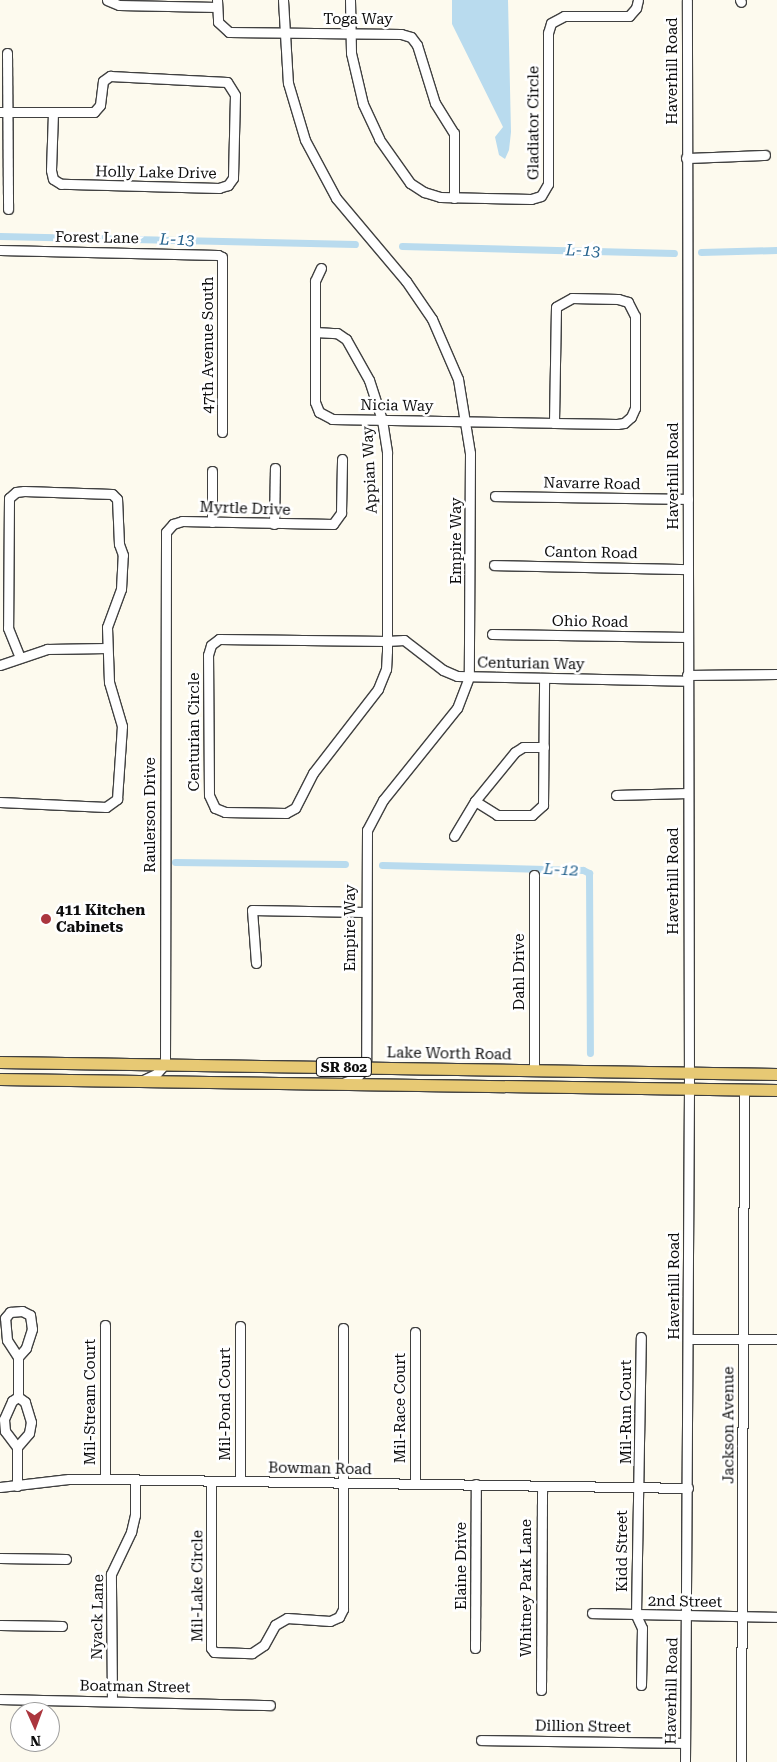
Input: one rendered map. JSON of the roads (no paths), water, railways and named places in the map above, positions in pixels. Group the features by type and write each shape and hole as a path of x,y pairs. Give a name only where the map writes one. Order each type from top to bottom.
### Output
{"main road":[{"name":"Lake Worth Road","path":"0,1062 777,1074"},
{"name":"Lake Worth Road","path":"0,1079 777,1090"}],"street":[{"path":"107,0 119,5 217,4"},
{"name":"Empire Way","path":"283,0 283,34 292,99 314,160 336,198 406,281 432,319 458,379 467,421 470,453 470,677 457,708 383,800 371,820 365,841 366,1067"},
{"name":"Gladiator Circle","path":"350,0 350,34 353,67 363,104 389,156 419,190 434,196 454,198 531,199 545,193 548,184 548,28 554,20 564,16 629,16 636,8 638,0"},
{"name":"Haverhill Road","path":"685,1762 689,1089 687,0"},
{"name":"Toga Way","path":"217,4 218,22 229,32 401,34 415,40 428,86 454,133 454,198"},
{"path":"7,53 4,112 8,209"},
{"name":"Holly Lake Drive","path":"4,112 94,112 100,105 103,81 110,76 227,82 235,95 233,178 228,186 219,188 61,184 53,179 50,170 53,113"},
{"path":"686,158 765,155"},
{"name":"Forest Lane","path":"0,250 218,254 222,258"},
{"name":"47th Avenue South","path":"222,258 222,432"},
{"name":"Nicia Way","path":"321,268 315,280 315,402 319,412 332,419 554,423 624,423 631,417 635,408 634,311 623,300 572,298 559,303 554,312 554,423"},
{"name":"Appian Way","path":"315,332 337,333 346,339 369,380 382,420 386,453 387,641"},
{"name":"Myrtle Drive","path":"165,538 169,528 177,522 333,524 341,513 342,459"},
{"path":"274,524 275,468"},
{"path":"212,471 212,522"},
{"path":"0,802 91,807 115,803 118,795 122,726 109,682 107,648 108,622 122,580 117,499 104,492 24,490 12,494 8,503 9,634 20,658"},
{"name":"Navarre Road","path":"495,496 688,499"},
{"name":"Raulerson Drive","path":"165,538 165,1064"},
{"name":"Canton Road","path":"494,565 687,569"},
{"name":"Ohio Road","path":"492,634 687,637"},
{"name":"Centurian Circle","path":"224,638 387,641 386,669 381,685 323,758 295,808 286,813 225,812 212,805 209,795 208,655 215,642 224,638"},
{"name":"Centurian Way","path":"387,641 409,641 447,673 470,677 687,678 777,674"},
{"path":"0,665 47,649 107,648"},
{"path":"475,801 497,815 537,813 544,799 544,678"},
{"path":"454,836 475,801 515,752 523,747 544,747"},
{"path":"616,795 688,793"},
{"name":"Dahl Drive","path":"534,875 534,1070"},
{"path":"256,963 252,910 365,912"},
{"path":"143,1080 156,1074 165,1064"},
{"path":"340,1084 356,1078 366,1067"},
{"name":"Jackson Avenue","path":"741,1762 744,1089"},
{"path":"18,1357 26,1348 32,1329 30,1315 22,1311 10,1312 5,1318 6,1340 18,1357 18,1398"},
{"name":"Mil-Stream Court","path":"105,1325 105,1479"},
{"name":"Mil-Pond Court","path":"240,1326 240,1481"},
{"path":"343,1328 343,1483"},
{"name":"Mil-Race Court","path":"415,1332 415,1483"},
{"name":"Mil-Run Court","path":"640,1487 641,1337"},
{"path":"688,1339 777,1339"},
{"path":"18,1398 12,1402 4,1419 5,1431 18,1447"},
{"path":"17,1486 18,1447 29,1433 31,1422 25,1402 18,1398"},
{"name":"Bowman Road","path":"0,1487 69,1479 105,1479 688,1488"},
{"name":"Nyack Lane","path":"112,1700 111,1574 131,1532 135,1515 135,1480"},
{"name":"Mil-Lake Circle","path":"211,1481 211,1648 219,1654 247,1654 260,1649 275,1625 283,1620 330,1621 339,1618 343,1608 343,1483"},
{"name":"Elaine Drive","path":"475,1648 476,1484"},
{"name":"Whitney Park Lane","path":"541,1690 542,1486"},
{"name":"Kidd Street","path":"640,1487 637,1497 636,1615 642,1628 641,1685"},
{"path":"0,1558 66,1559"},
{"name":"2nd Street","path":"592,1613 686,1617 777,1617"},
{"path":"0,1625 62,1626"},
{"name":"Boatman Street","path":"0,1698 270,1705"},
{"name":"Dillion Street","path":"481,1740 685,1743"}],"water":[{"path":"452,0 508,0 511,132 509,150 505,159 499,155 495,137 503,127 452,24"}],"waterway":[{"name":"L-13","path":"0,236 355,244"},
{"name":"L-13","path":"402,246 674,253"},
{"name":"L-13","path":"701,252 777,250"},
{"name":"L-12","path":"175,862 345,864"},
{"name":"L-12","path":"382,865 583,870 589,873 590,1053"}],"place":[{"name":"411 Kitchen Cabinets","path":"46,919"}]}
